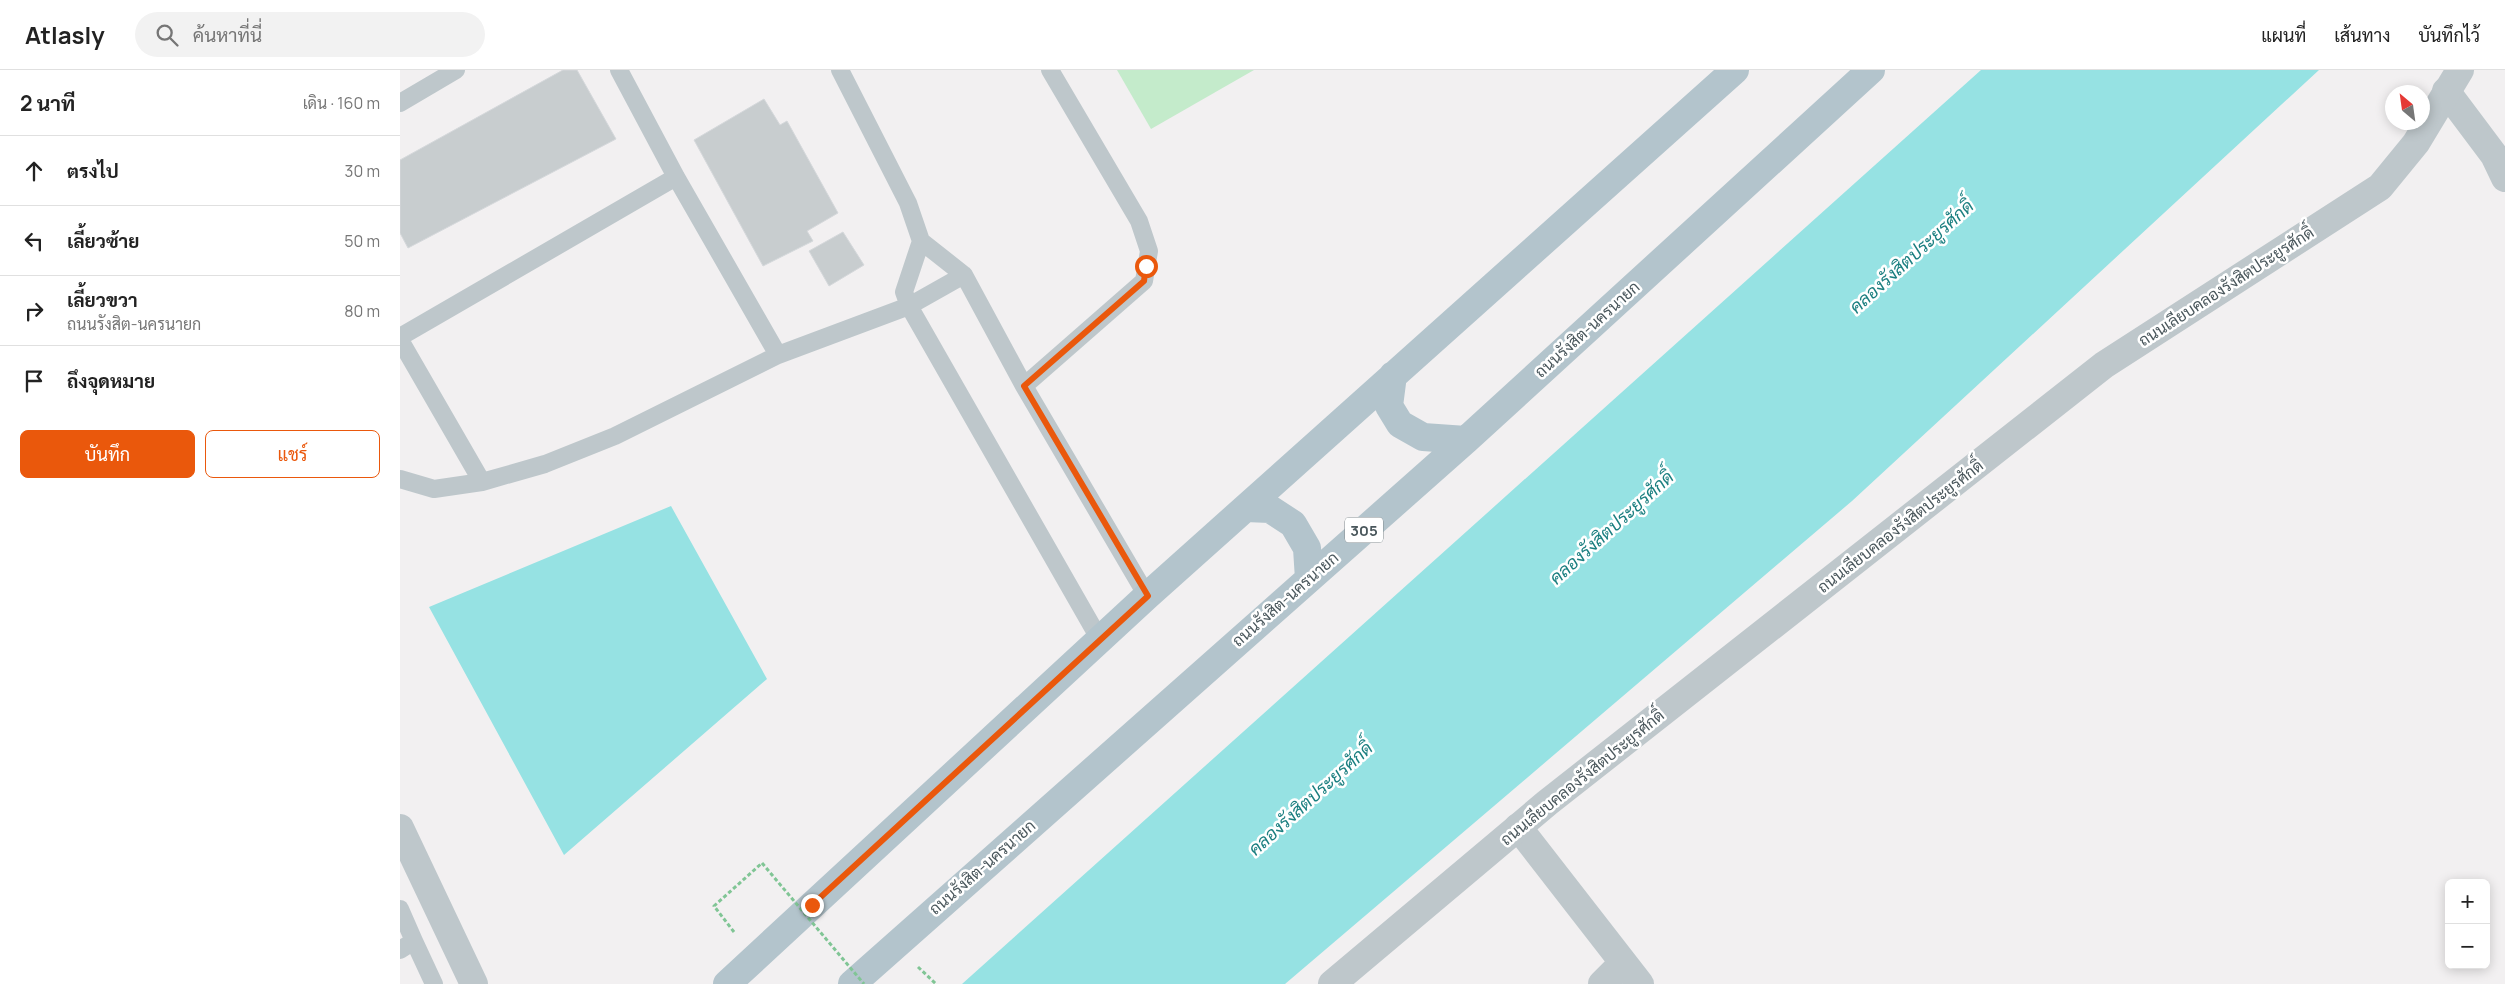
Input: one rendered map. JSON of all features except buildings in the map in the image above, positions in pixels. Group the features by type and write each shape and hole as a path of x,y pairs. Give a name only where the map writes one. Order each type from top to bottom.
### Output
{"main road":[{"path":"727,984 1148,596 1735,70"},
{"name":"ถนนรังสิต-นครนายก","path":"852,984 1466,440 1872,70"},
{"path":"1393,375 1389,406 1400,424 1423,437 1466,440"},
{"path":"1246,508 1270,509 1293,524 1307,548 1309,579"}],"street":[{"path":"2453,80 2505,178"},
{"name":"ถนนเลียบคลองรังสิตประยูรศักดิ์","path":"1332,984 1518,827 2104,365 2380,187 2416,143 2453,80"},
{"path":"1518,827 1631,974 1602,984"},
{"path":"400,828 474,984"}],"lane":[{"path":"400,103 456,70"},
{"path":"620,70 676,177 778,355"},
{"path":"840,70 908,203 921,241 964,275 1024,386 1148,596"},
{"path":"1024,386 1144,281 1149,251 1140,221 1050,70"},
{"path":"482,482 400,338 676,177"},
{"path":"921,241 904,292 909,306 1100,640"},
{"path":"400,480 434,489 482,482 545,464 615,436 778,355 909,306 964,275"},
{"path":"400,909 407,945 434,984"}],"path":[{"path":"755,958 714,906 762,863 864,984"},
{"path":"932,979 936,984"}],"green space":[{"path":"1117,70 1254,70 1151,129"}],"water":[{"name":"คลองรังสิตประยูรศักดิ์","path":"1981,70 2319,70 1852,501 1285,984 962,984"},
{"path":"671,506 767,679 564,855 429,607"}],"route":[{"path":"812,905 1148,596 1024,386 1144,281 1146,266"}]}
